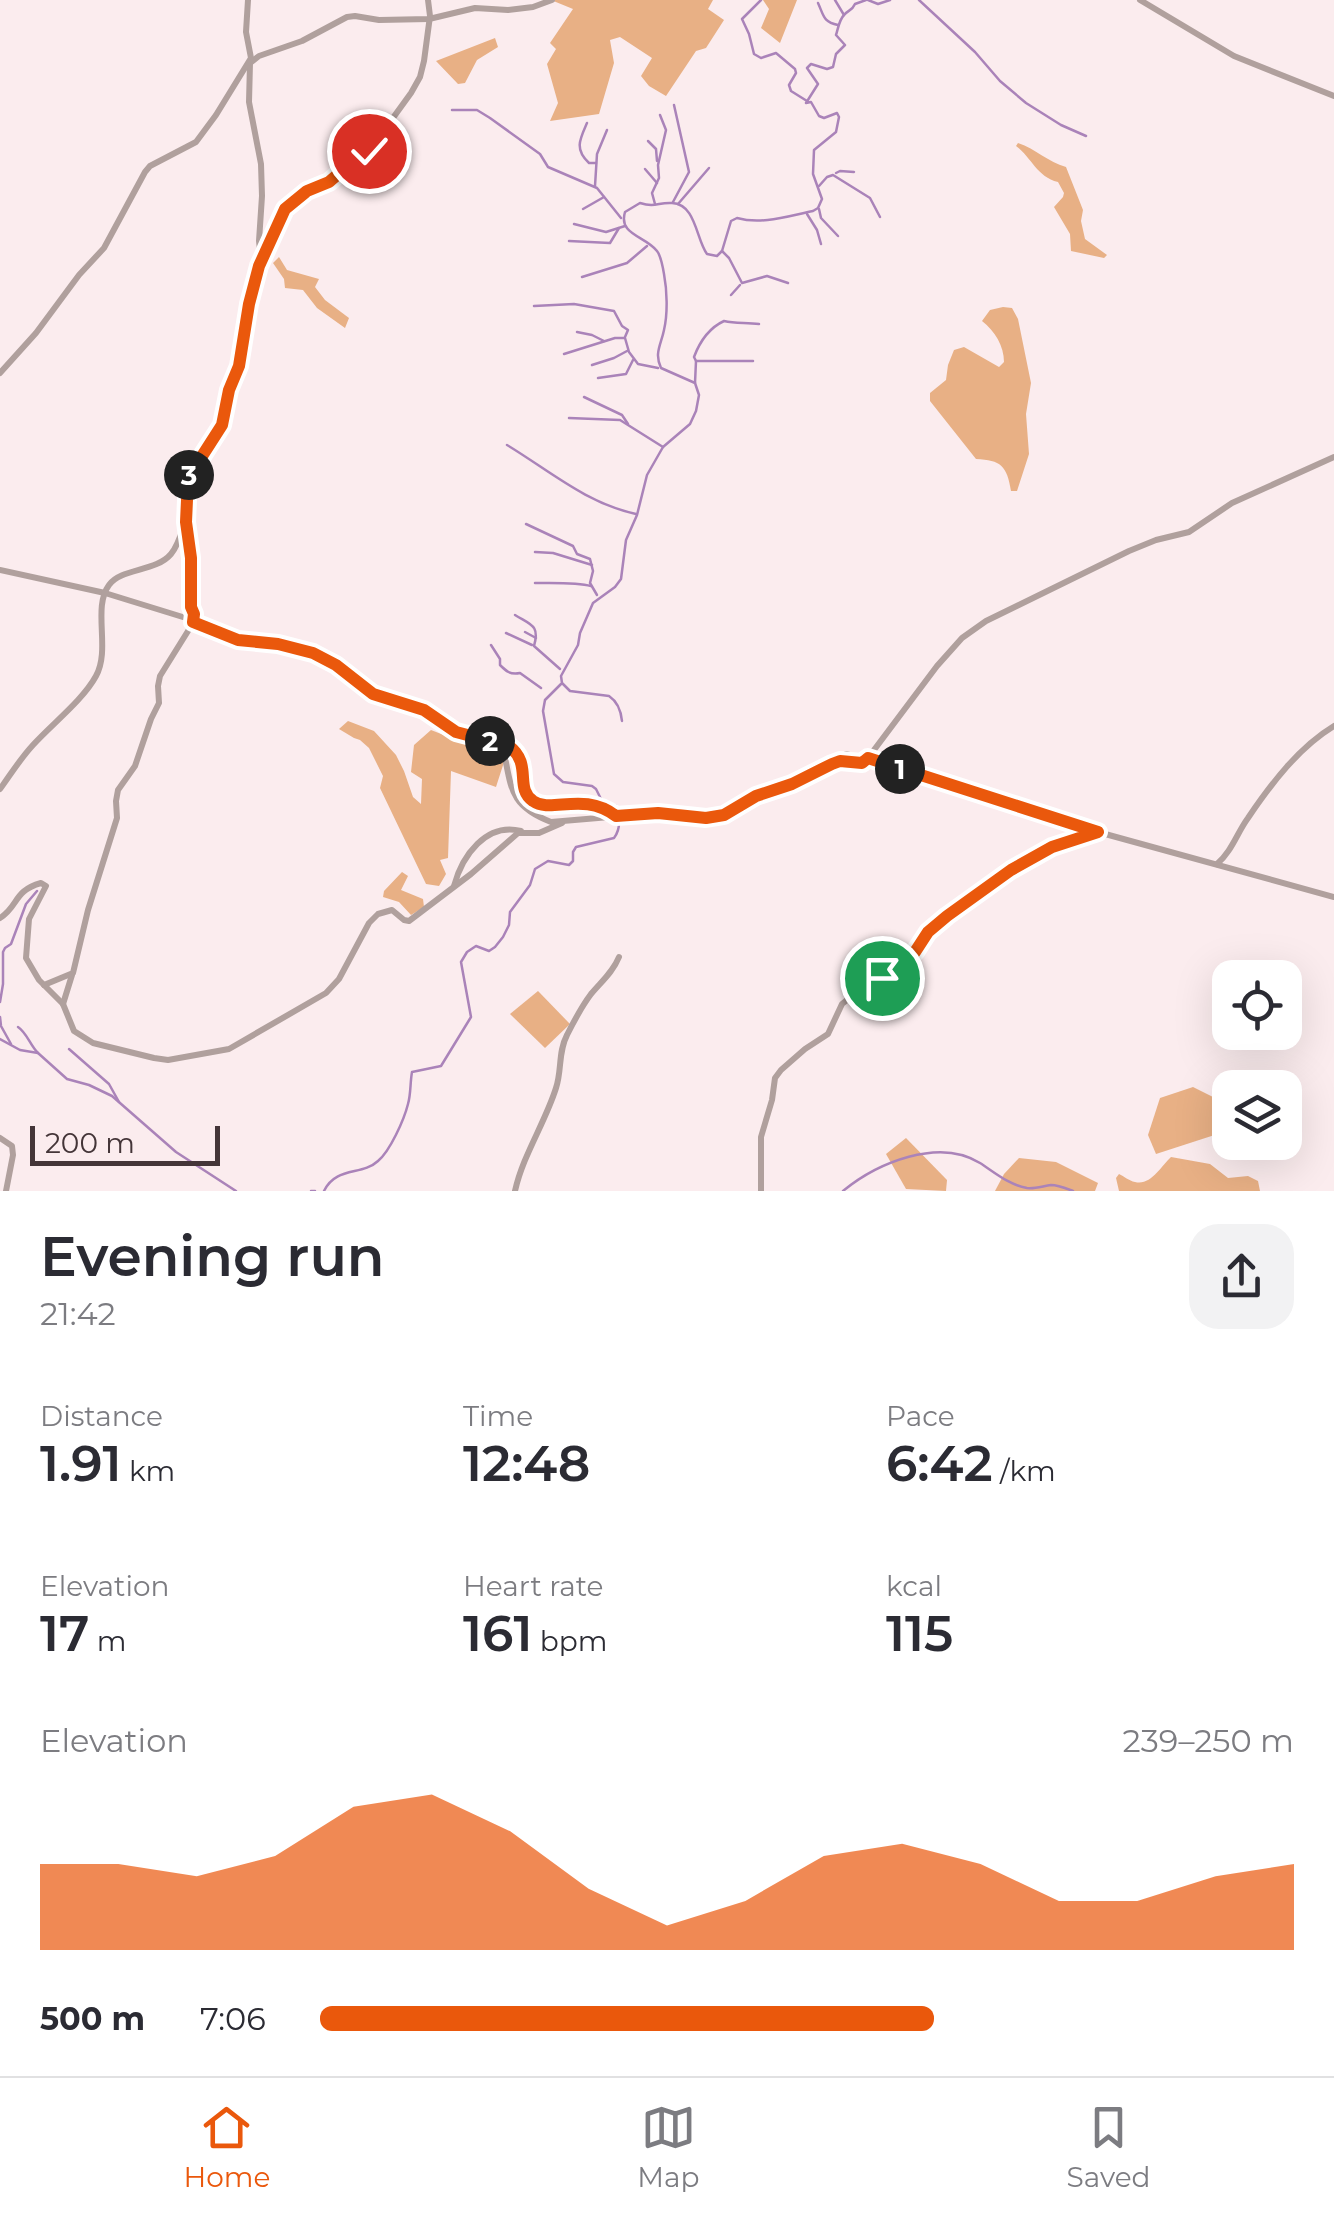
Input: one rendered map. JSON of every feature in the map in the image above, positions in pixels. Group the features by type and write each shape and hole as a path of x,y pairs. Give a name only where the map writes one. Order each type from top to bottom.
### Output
{"street":[{"path":"248,0 249,102 261,164 262,260"},
{"path":"63,1004 117,818 118,790 135,766 159,704 160,676 193,622 186,522 188,478 222,425 262,260 285,209 369,151 408,97 424,61 430,19 428,0"},
{"path":"0,372 104,248 145,172 196,142 258,56 355,16 378,20 430,19 475,8 508,10 552,0"},
{"path":"1140,0 1234,56 1334,96"},
{"path":"502,744 514,798 551,822 658,813 706,818 724,815 756,796 832,764 862,763 937,666 962,638 986,621 1156,540 1189,532 1232,503 1334,457"},
{"path":"0,789 30,747 95,678 103,654 104,593 115,579 167,558 186,522"},
{"path":"0,570 104,593 238,640 313,653 336,665 373,694 424,710 456,732 515,750 523,766 524,789 532,801 543,805 592,804 616,816"},
{"path":"1216,864 1291,763 1334,726"},
{"path":"846,754 1098,832 1334,897"},
{"path":"0,918 25,889 41,883 46,886 29,919 24,952 29,966 63,1004 74,1031 92,1042 168,1060 229,1049 326,993 339,979 369,923 378,914 392,910 409,920 471,874 508,839 566,822"},
{"path":"453,887 474,846 498,830 524,832"},
{"path":"761,1191 761,1137 775,1078 805,1049 828,1034 842,1004 854,995 876,989 882,978 915,952 934,927 1011,870 1052,847 1098,832"},
{"path":"516,1191 530,1146 554,1094 565,1038 589,997 620,957"},
{"path":"44,985 73,974"},
{"path":"0,1138 12,1146 6,1191"}],"shaded area":[{"path":"551,0 713,0 708,9 724,20 706,48 696,51 666,96 641,76 652,58 620,37 610,40 614,63 599,114 550,121 558,103 547,64 556,49 550,43 573,9"},
{"path":"763,0 797,0 780,43 761,28 769,9"},
{"path":"495,38 498,47 477,60 465,83 458,84 436,61"},
{"path":"1018,143 1066,167 1083,210 1085,239 1107,255 1104,258 1071,251 1070,234 1054,207 1064,193 1058,182 1040,172 1016,146"},
{"path":"279,257 287,270 319,279 315,287 325,300 349,318 345,328 317,308 303,290 285,288 273,263"},
{"path":"1012,308 1018,319 1031,383 1026,414 1029,454 1017,491 1011,491 1001,466 976,459 930,401 930,393 946,380 954,350 964,347 999,367 1004,362 998,339 982,321 990,310"},
{"path":"348,721 374,731 396,755 413,797 421,804 422,779 411,772 414,745 431,730 505,759 496,787 451,771 448,858 440,860 446,874 439,886 426,884 380,788 383,776 369,748 339,729"},
{"path":"402,872 408,876 401,890 423,899 424,907 411,915 399,902 383,897"},
{"path":"538,991 570,1024 545,1048 510,1014"},
{"path":"1193,1087 1212,1096 1212,1136 1156,1154 1148,1135 1160,1098"},
{"path":"906,1138 947,1180 946,1191 906,1189 886,1154"},
{"path":"1171,1157 1210,1164 1228,1178 1248,1176 1258,1181 1260,1191 1119,1191 1119,1174 1133,1181 1146,1181"},
{"path":"1019,1158 1056,1162 1098,1183 1095,1191 995,1191"}],"waterway":[{"path":"761,0 742,19 754,54 761,58 776,53 795,69 789,85 791,91 807,101"},
{"path":"835,0 844,15"},
{"path":"622,721 615,701 609,696 570,691 561,676 578,645 593,603 621,579 626,540 647,475 663,447 690,424 699,395 695,383 661,368 658,353 667,309 660,256 629,230 625,212 640,203 680,205 691,216 707,254 717,256 731,221 737,218 775,219 818,208 822,199 813,174 814,150 836,132 839,117 837,113 819,116 811,102 806,103 818,84 807,68 811,64 833,67 836,54 845,45 836,35 841,19 855,4 866,0"},
{"path":"868,0 878,4 890,0"},
{"path":"919,0 1026,103 1086,136"},
{"path":"818,3 827,20 838,25"},
{"path":"673,202 689,172 674,105"},
{"path":"452,110 477,110 490,118 540,154 548,167 597,188 621,218"},
{"path":"655,204 652,193 659,178 666,130 660,115"},
{"path":"587,123 580,148 589,163 596,163"},
{"path":"595,186 597,154 607,130"},
{"path":"648,141 656,149 657,161"},
{"path":"678,204 709,168"},
{"path":"645,169 657,183"},
{"path":"836,173 854,172"},
{"path":"819,186 833,175 870,198 880,217"},
{"path":"583,209 604,197"},
{"path":"819,209 821,218 838,236"},
{"path":"807,214 821,244"},
{"path":"574,224 606,232 625,226"},
{"path":"569,241 610,243 619,228"},
{"path":"582,277 627,263 647,246"},
{"path":"722,251 742,283 767,276 788,283"},
{"path":"731,295 740,285"},
{"path":"534,306 574,304 614,311 628,330 625,337"},
{"path":"696,361 694,357 702,340 724,321 759,324"},
{"path":"577,332 604,341"},
{"path":"564,354 625,338 638,364 658,368"},
{"path":"592,365 627,351"},
{"path":"598,378 626,374 633,360"},
{"path":"695,383 696,361 753,361"},
{"path":"584,397 622,415 628,424"},
{"path":"569,418 620,420 663,447"},
{"path":"507,445 585,494 636,514"},
{"path":"526,524 573,546 577,554 590,559 590,583 597,595"},
{"path":"535,552 553,553 592,565"},
{"path":"535,583 591,586"},
{"path":"515,615 533,626 534,646 560,669"},
{"path":"525,632 536,638"},
{"path":"506,633 532,645"},
{"path":"491,645 504,669 520,673 541,688"},
{"path":"324,1191 342,1174 378,1161 396,1135 406,1111 412,1072 441,1066 471,1017 461,962 467,952 476,946 489,951 495,947 535,869 548,861 569,865 576,847 614,838 616,834 616,806 601,799 592,786 563,782 554,774 543,711 545,700 561,684"},
{"path":"0,1002 3,952 11,944 26,904 37,891"},
{"path":"0,1017 11,1044"},
{"path":"18,1027 38,1053"},
{"path":"0,1039 20,1050 38,1053 67,1079 112,1096 176,1152 236,1191"},
{"path":"69,1049 109,1084 119,1102"},
{"path":"843,1191 890,1163 946,1152 980,1163 1020,1186 1054,1185 1073,1191"}],"route":[{"path":"369,151 285,209 255,276 239,366 222,425 188,478 186,522 193,622 238,640 313,653 336,665 373,694 424,710 456,732 509,746 521,759 524,789 538,804 592,804 616,816 658,813 706,818 724,815 768,790 792,784 840,761 862,763 868,758 1098,832 1052,847 1011,870 947,916 928,932 915,952 882,978"}]}
